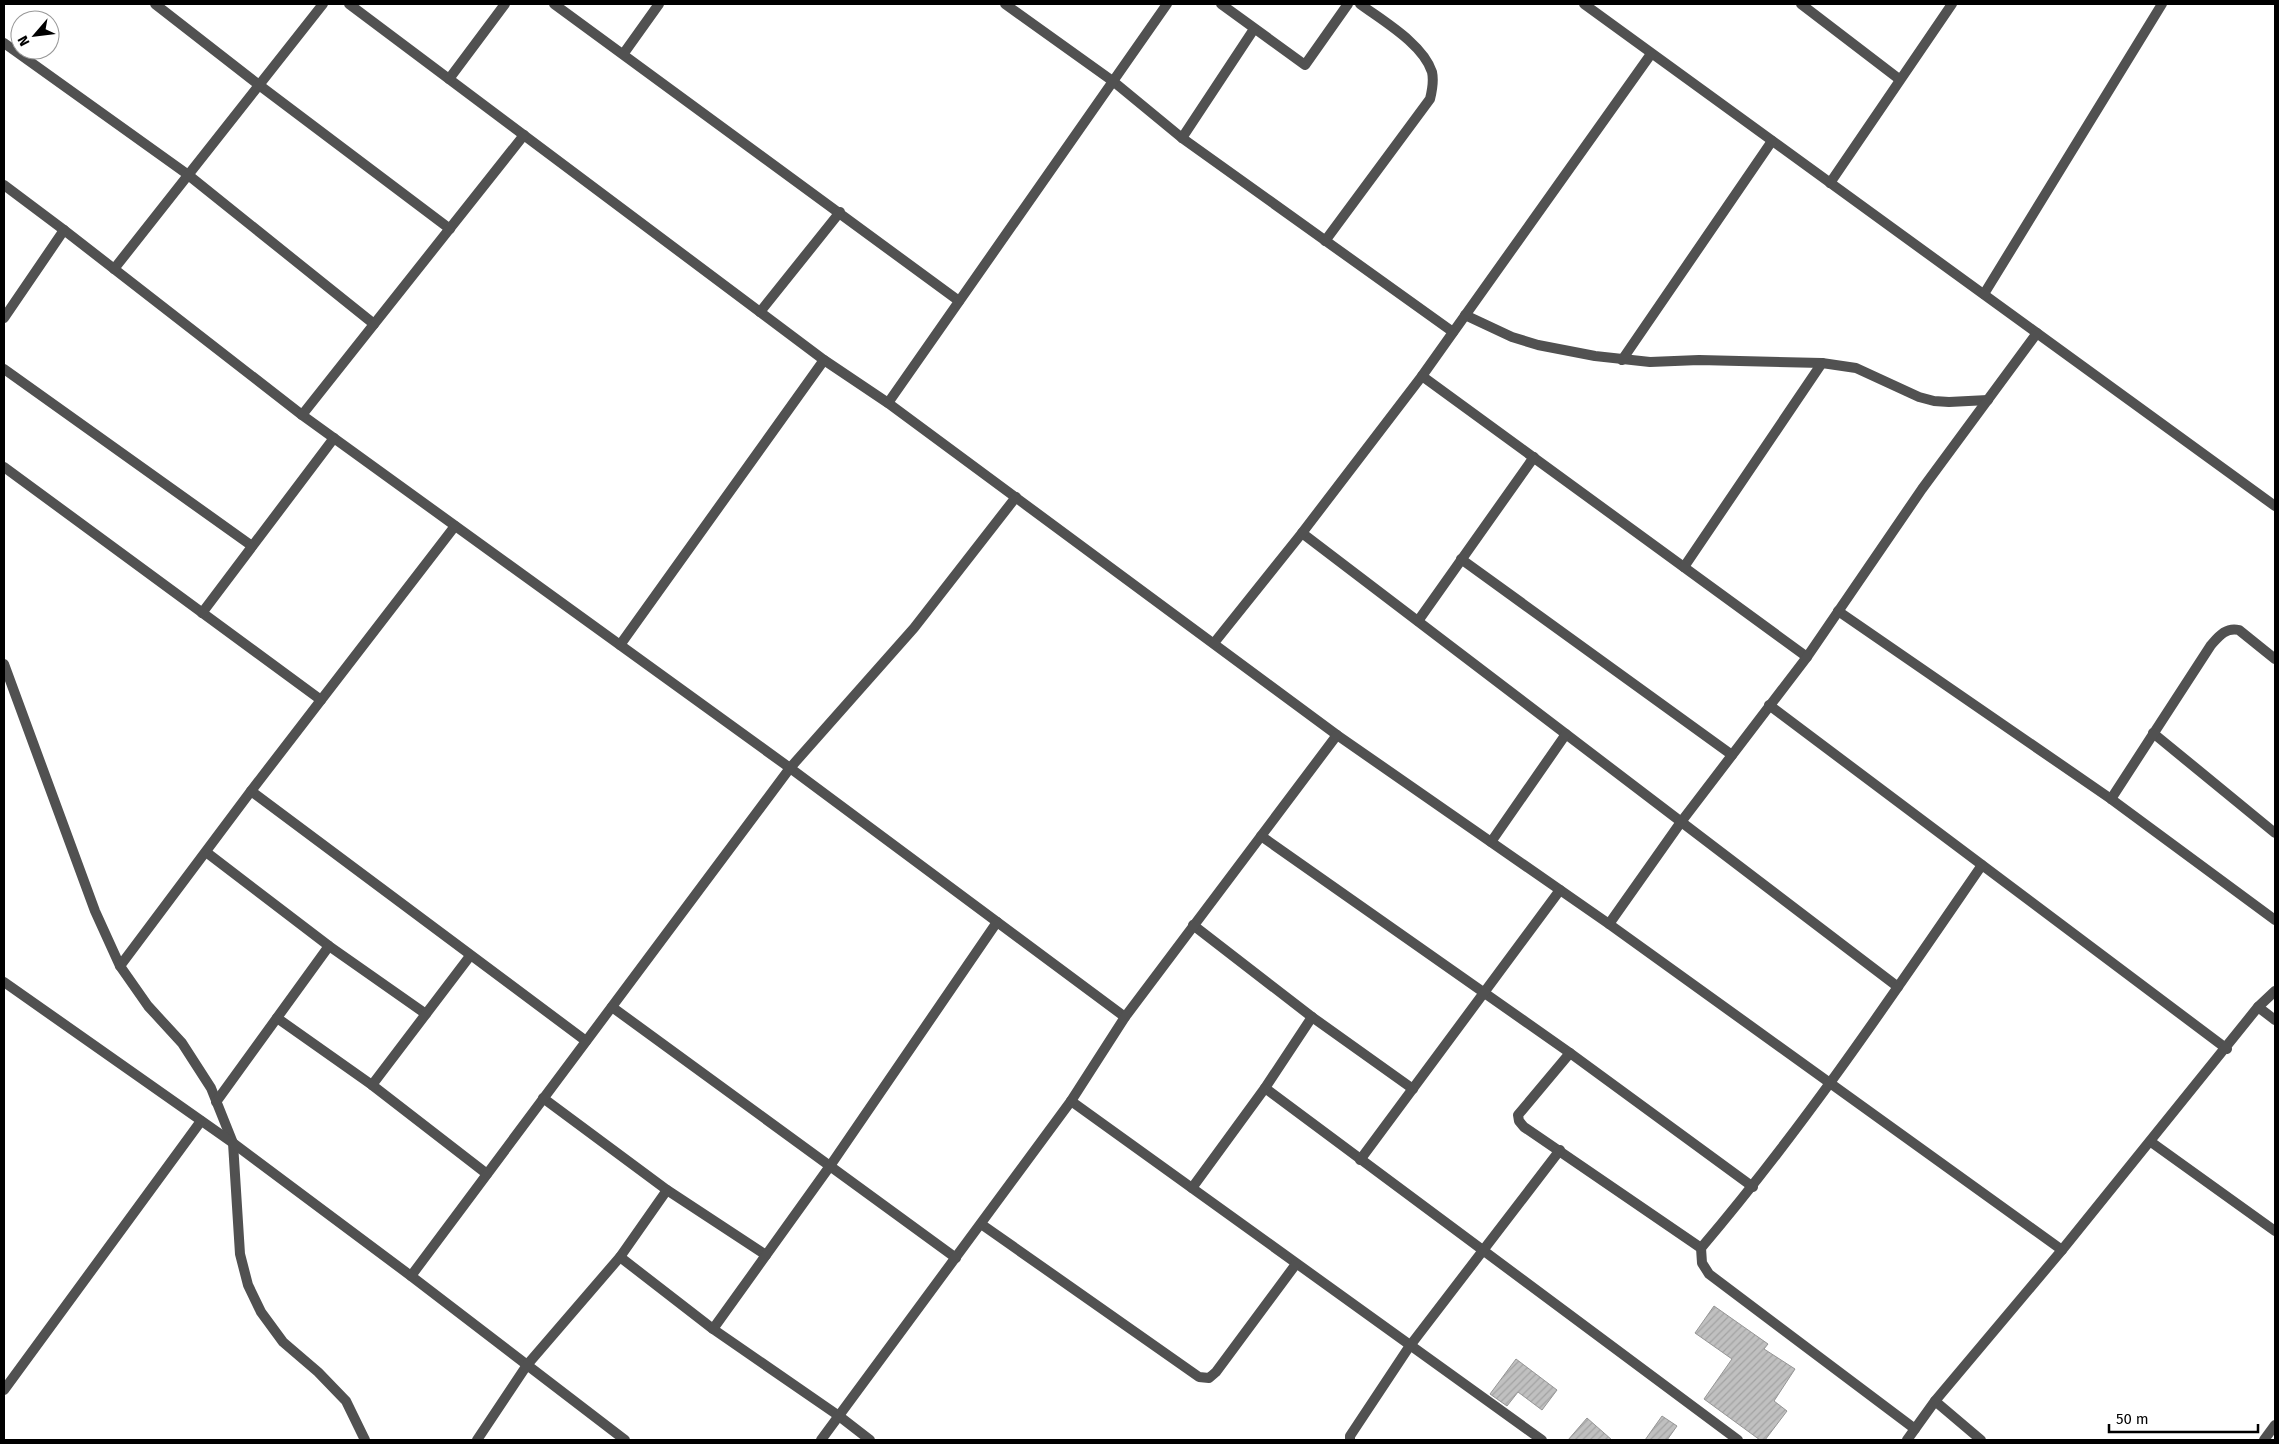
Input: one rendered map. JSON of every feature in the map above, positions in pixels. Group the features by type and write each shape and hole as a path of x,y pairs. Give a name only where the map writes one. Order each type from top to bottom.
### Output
{"street":[{"path":"155,4 258,85 450,230"},
{"path":"114,269 323,4"},
{"path":"349,4 824,360 888,403 1337,735 1609,924 2062,1250"},
{"path":"450,79 505,4"},
{"path":"554,4 624,53 960,301"},
{"path":"624,53 659,4"},
{"path":"1005,4 1114,82 1182,138 1453,332"},
{"path":"888,403 1167,4"},
{"path":"1221,4 1305,65 1348,4"},
{"path":"1325,241 1430,99 1433,88 1432,73 1419,52 1401,34 1360,4"},
{"path":"1584,4 2275,506"},
{"path":"1800,4 1899,79"},
{"path":"1830,182 1952,4"},
{"path":"1984,294 2162,4"},
{"path":"1182,138 1254,29"},
{"path":"4,43 188,174 374,324"},
{"path":"1214,643 1302,533 1422,376 1651,54"},
{"path":"302,416 524,135"},
{"path":"1622,360 1772,141"},
{"path":"4,185 302,416 790,768 1124,1017"},
{"path":"760,312 840,212"},
{"path":"4,318 64,230"},
{"path":"1465,315 1486,327 1538,345 1622,360 1650,362 1699,360 1822,363 1856,368 1934,401 1988,400"},
{"path":"1609,924 1732,755 1808,658 1838,611 2037,333"},
{"path":"620,645 824,360"},
{"path":"1684,567 1822,363"},
{"path":"4,369 252,546"},
{"path":"1422,376 1808,658"},
{"path":"202,613 334,438"},
{"path":"1418,621 1534,457"},
{"path":"4,467 321,700"},
{"path":"411,1276 790,768 914,628 1016,497"},
{"path":"120,966 251,791 455,526"},
{"path":"1302,533 1898,987"},
{"path":"1461,559 1732,755"},
{"path":"1838,611 2111,799 2275,920"},
{"path":"2111,799 2211,645 2224,632 2233,629 2240,630 2275,659"},
{"path":"4,664 6,679 95,911 120,966 148,1006 182,1043 211,1088 233,1144 240,1254 248,1285 261,1312 283,1342 318,1372 346,1402 365,1440"},
{"path":"1770,706 2226,1049"},
{"path":"2153,733 2275,833"},
{"path":"1491,842 1566,734"},
{"path":"821,1440 1071,1101 1124,1017 1337,735"},
{"path":"251,791 586,1041"},
{"path":"1261,836 1570,1052 1753,1187"},
{"path":"206,852 329,946 426,1014"},
{"path":"1915,1429 1709,1274 1702,1263 1701,1248 1753,1187 1831,1084 1982,865"},
{"path":"1360,1160 1560,890"},
{"path":"713,1329 830,1166 997,922"},
{"path":"1193,926 1312,1017 1413,1088"},
{"path":"216,1102 329,946"},
{"path":"372,1085 470,956"},
{"path":"4,982 233,1144 411,1276 625,1440"},
{"path":"1907,1440 1935,1401 2151,1142 2258,1007 2275,991"},
{"path":"612,1007 956,1258"},
{"path":"2258,1007 2275,1020"},
{"path":"1192,1188 1265,1088 1312,1017"},
{"path":"277,1018 372,1085 487,1174"},
{"path":"1570,1052 1518,1115 1519,1121 1701,1248"},
{"path":"1265,1088 1482,1252 1738,1440"},
{"path":"543,1098 667,1190 766,1255"},
{"path":"1071,1101 1409,1347 1542,1440"},
{"path":"4,1390 201,1121"},
{"path":"2151,1142 2275,1231"},
{"path":"1350,1440 1350,1436 1409,1347 1560,1150"},
{"path":"477,1440 527,1365 620,1257 667,1190"},
{"path":"981,1224 1199,1377 1209,1378 1216,1372 1296,1264"},
{"path":"620,1257 713,1329 839,1416 870,1440"},
{"path":"1935,1401 1981,1440"},
{"path":"2265,1440 2275,1425"}],"building":[{"path":"1714,1306 1768,1344 1764,1349 1795,1369 1774,1401 1787,1411 1765,1440 1760,1440 1704,1399 1732,1359 1695,1333"},
{"path":"1516,1359 1557,1390 1542,1410 1518,1392 1507,1406 1490,1394"},
{"path":"1662,1416 1677,1426 1667,1440 1645,1440"},
{"path":"1587,1418 1612,1440 1568,1440"}]}
